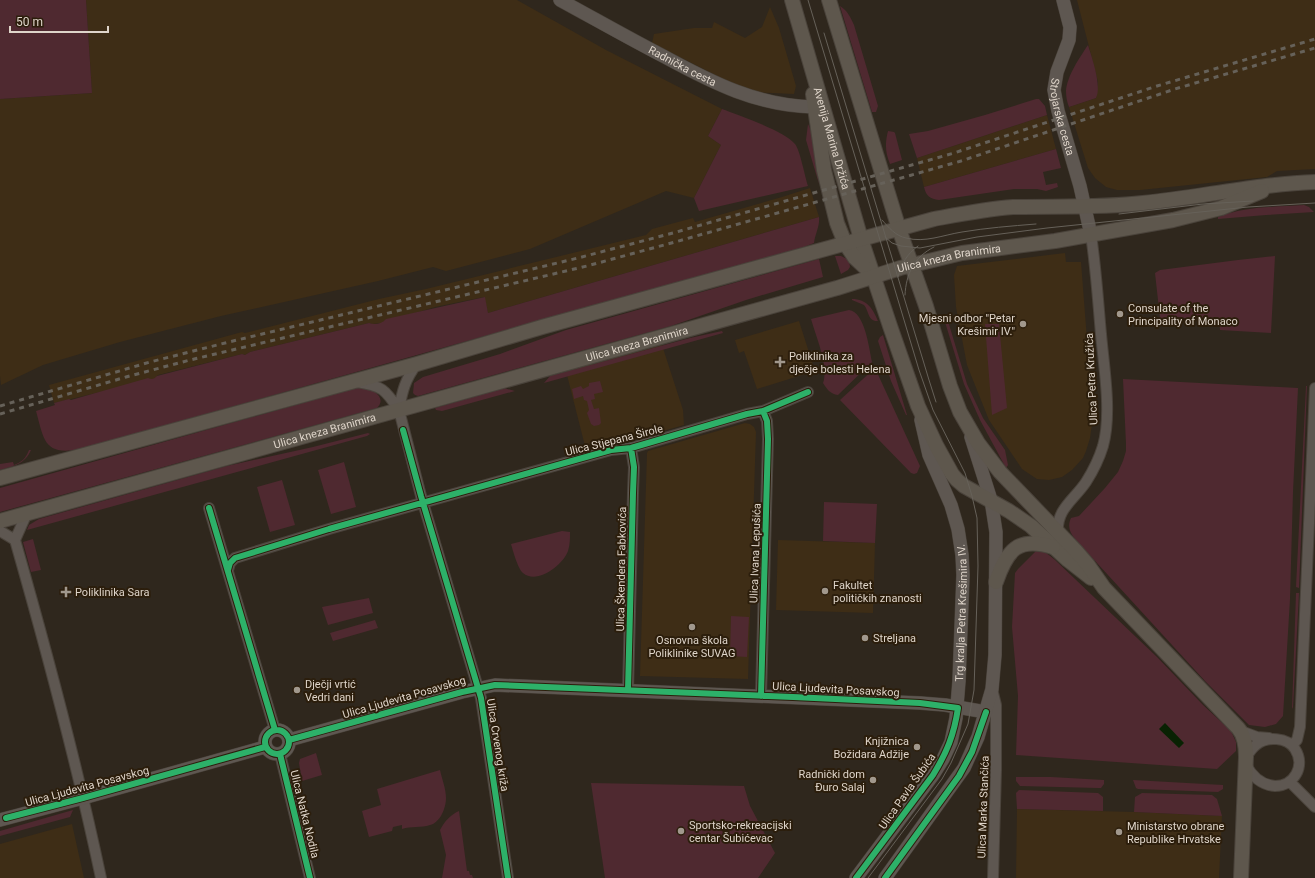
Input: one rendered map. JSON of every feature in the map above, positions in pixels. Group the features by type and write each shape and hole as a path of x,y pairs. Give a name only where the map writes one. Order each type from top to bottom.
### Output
{"main road":[{"name":"Avenija Marina Držića","path":"792,0 861,239 874,276"},
{"path":"829,0 911,265"},
{"path":"811,64 814,107 824,170 837,223 845,243 855,258 874,276"},
{"name":"Ulica kneza Branimira","path":"0,478 417,364 542,327 934,219 985,209 1145,203 1248,188 1315,182"},
{"name":"Ulica kneza Branimira","path":"0,521 837,288 911,265 962,253 1091,235 1173,220 1221,208 1278,185"},
{"name":"Trg kralja Petra Krešimira IV.","path":"911,265 926,306 950,386 966,422 978,442 1000,472 1088,565 1104,588"},
{"name":"Trg kralja Petra Krešimira IV.","path":"874,276 918,406 936,445 952,474 964,486 991,500 1031,526 1055,548 1104,588 1241,731"},
{"path":"996,582 1003,562 1009,554 1021,545 1036,543 1055,548"},
{"path":"1241,731 1245,742 1241,878"}],"street":[{"name":"Radnička cesta","path":"560,0 645,47 726,88 761,100 794,106 814,107"},
{"name":"Strojarska cesta","path":"1063,0 1070,27 1069,40 1057,72 1054,90 1058,111 1085,206 1091,235"},
{"name":"Ulica Petra Kružića","path":"1058,533 1060,514 1087,480 1097,463 1103,446 1106,430 1104,369 1091,235"},
{"name":"Ulica Crvenog križa","path":"399,410 405,384 409,375 417,364"},
{"name":"Ulica Crvenog križa","path":"354,381 375,385 391,398 399,410 423,503 485,714 508,878"},
{"path":"1292,745 1297,740 1300,727 1310,602 1315,390"},
{"name":"Ulica Stjepana Širole","path":"423,503 611,450 631,448 747,414 763,411 808,392"},
{"name":"Trg kralja Petra Krešimira IV.","path":"918,406 927,446 953,511 958,529 962,555 963,575 958,708"},
{"name":"Ulica Ivana Lepušića","path":"761,696 768,439 767,421 763,411"},
{"name":"Trg kralja Petra Krešimira IV.","path":"966,422 980,461 991,500 996,532 994,655 992,689 986,712"},
{"name":"Ulica Škendera Fabkovića","path":"628,690 634,467 631,448"},
{"path":"228,570 230,563 235,558 329,529 423,503"},
{"path":"209,508 275,730"},
{"path":"0,531 15,540 27,513"},
{"name":"Ulica Ljudevita Posavskog","path":"15,540 59,698 84,798"},
{"name":"Ulica Ljudevita Posavskog","path":"289,740 478,687 502,685 920,703 986,712"},
{"name":"Ulica Marka Stančića","path":"992,689 996,705 993,878"},
{"name":"Ulica Pavla Šubića","path":"856,878 940,764 951,742 958,708"},
{"path":"885,878 964,768 978,737 986,712"},
{"path":"275,730 284,732 289,740 288,747 283,753 280,754 273,754 270,752 265,747 264,741 266,735 270,731 275,730"},
{"path":"1241,731 1257,737 1275,739 1286,741 1292,745 1297,753 1299,763 1296,775 1290,782 1280,786 1269,786 1260,782 1245,767 1256,744 1275,739"},
{"name":"Ulica Ljudevita Posavskog","path":"2,818 84,798 265,747"},
{"name":"Ulica Natka Nodila","path":"280,754 310,878"},
{"path":"1290,782 1315,807"},
{"path":"84,798 101,878"}],"shaded area":[{"path":"0,0 86,0 92,93 0,99"},
{"path":"86,0 517,0 606,50 722,109 708,136 721,145 694,198 666,191 530,249 446,271 433,267 378,281 221,316 120,342 43,365 1,385 0,99 92,93"},
{"path":"1077,0 1315,0 1315,169 1277,171 1267,177 1140,190 1117,190 1106,187 1095,178 1088,168 1069,107 1096,98 1098,82"},
{"path":"840,6 847,12 854,25 878,106 876,112 872,112"},
{"path":"770,7 779,28 796,86 794,94 749,92 652,43 654,34 694,28 712,28 714,22 745,38 762,27"},
{"path":"1088,45 1094,64 1098,93 1096,98 1069,107 1066,91 1067,85 1074,67"},
{"path":"1039,99 1045,106 1047,115 917,158 909,134 928,131"},
{"path":"722,109 761,124 790,139 795,144 799,152 808,186 699,211 694,198 721,145 708,136"},
{"path":"1047,115 1056,149 924,187 917,158"},
{"path":"808,124 812,133 819,184 806,140"},
{"path":"888,131 895,133 902,160 890,164 886,148"},
{"path":"1056,149 1061,168 1043,172 1046,185 1057,183 1058,187 1046,191 1037,189 1014,189 939,200 933,199 927,195 924,187"},
{"path":"810,188 819,217 488,313 484,297 435,307 383,323 369,323 250,352 245,355 242,354 158,375 155,379 54,403 49,385 242,332 245,333 379,299 426,289 646,235 652,229 693,218 695,222"},
{"path":"1304,205 1309,207 1314,212 1218,219 1218,217 1228,213 1250,209"},
{"path":"819,217 819,224 814,243 804,247 80,449 68,451 52,448 44,438 36,411 55,405 54,403 69,399 71,400 148,378 153,379 157,376 242,354 245,355 250,352 369,323 378,324 386,319 485,297 488,313"},
{"path":"1065,253 1066,262 1081,262 1093,417 1090,438 1083,458 1072,470 1062,477 1049,480 1037,479 1022,469 989,420 967,365 956,307 954,275 957,266"},
{"path":"835,256 841,256 849,260 850,267 848,270 841,274"},
{"path":"1275,256 1271,333 1220,330 1219,318 1160,318 1155,273 1160,270"},
{"path":"819,259 823,277 746,300 671,326 418,396 413,393 414,383 423,377 500,354 566,330"},
{"path":"852,299 857,299 866,303 874,312 878,321 870,318 864,305"},
{"path":"849,310 854,312 859,317 863,324 872,362 838,395 827,389 823,383 823,360 811,319"},
{"name":"Poliklinika za dječje bolesti Helena","path":"799,321 815,371 757,389 744,351 739,353 735,340"},
{"path":"948,321 967,384 983,418 1005,450 1008,465 1006,468 980,420 964,384 945,322"},
{"path":"985,324 999,324 1007,408 992,415"},
{"path":"722,331 723,333 544,383 550,376 690,338"},
{"path":"883,335 907,415 891,381 878,341"},
{"path":"662,345 683,410 684,425 618,444 613,439 585,446 566,371"},
{"path":"875,368 920,466 917,473 911,473 840,400"},
{"path":"1123,379 1298,388 1290,599 1283,716 1276,724 1265,727 1249,725 1205,681 1070,532 1069,524 1071,518 1079,516 1105,488 1118,472 1123,461 1126,451 1126,444"},
{"path":"600,381 603,392 594,394 595,399 591,400 594,409 599,408 601,423 594,426 591,424 587,413 589,410 587,401 584,400 583,396 574,399 572,389 581,386 583,389 589,386 589,383"},
{"path":"1307,386 1299,588 1296,587"},
{"path":"365,387 375,392 380,398 381,401 377,408 0,512 0,488 356,388"},
{"path":"504,388 515,391 442,411 436,410 435,408"},
{"path":"745,423 754,427 756,432 748,679 640,676 647,453 648,451"},
{"path":"368,433 370,434 367,436 27,530 29,525 39,519 227,466"},
{"path":"29,450 31,450 29,455 22,461 14,466 0,470 0,464 13,462 14,465 17,464 27,455"},
{"path":"344,462 356,507 331,514 318,470"},
{"path":"282,480 295,525 270,532 257,487"},
{"path":"824,502 877,504 875,543 823,541"},
{"path":"562,531 570,532 570,539 568,551 561,562 549,572 542,575 535,577 523,573 514,555 511,544"},
{"path":"33,539 41,570 31,572 23,542"},
{"name":"Fakultet političkih znanosti","path":"778,540 875,543 873,613 776,610"},
{"path":"1041,549 1054,559 1157,657 1203,705 1231,731 1236,742 1236,751 1217,769 1016,755 1018,696 1012,627 1015,573 1037,550"},
{"path":"1296,593 1299,593 1292,709"},
{"path":"369,598 373,613 328,625 322,607"},
{"path":"731,616 749,617 747,657 730,656"},
{"path":"375,620 378,628 333,641 330,633"},
{"path":"1165,723 1184,743 1179,748 1159,729"},
{"path":"316,753 322,775 302,781 299,763 300,759"},
{"path":"440,770 446,798 444,810 434,824 402,829 402,825 393,827 392,831 369,837 362,811 381,805 377,789"},
{"path":"1016,777 1104,780 1104,784 1101,788 1020,786 1016,781"},
{"path":"1133,780 1223,785 1223,789 1218,792 1138,789 1136,788"},
{"name":"Sportsko-rekreacijski centar Šubićevac","path":"591,783 744,786 750,806 775,853 758,878 605,878"},
{"path":"1019,790 1098,793 1103,797 1103,811 1017,809 1016,793"},
{"path":"1142,793 1212,795 1217,799 1222,816 1134,812 1135,797"},
{"path":"1017,809 1222,816 1219,878 1016,878"},
{"path":"73,810 70,817 0,836 0,831"},
{"path":"459,811 467,871 469,871 473,878 442,878 446,855 440,830 453,814"},
{"path":"72,824 84,878 0,878 0,844"}],"tram line":[{"path":"808,0 919,370 933,410 965,473 977,518 978,566 974,690 968,724 951,763 942,779 868,878"},
{"path":"824,33 936,402"},
{"path":"1119,214 1203,204 1253,201"},
{"path":"885,237 892,243 901,246 920,248 977,237 1047,228 1248,207 1315,203"},
{"path":"882,220 896,234 906,238 920,240 980,229 1036,224"},
{"path":"898,277 905,260 918,246"},
{"path":"905,295 907,280 912,267 921,256 934,247"}],"railway":[{"path":"0,406 150,362 578,258 673,233 954,153 1157,86 1315,39"},
{"path":"0,414 190,360 587,266 675,242 961,161 1175,89 1315,48"}],"cycle path":[{"path":"228,570 230,563 235,558 329,529 611,450 631,448 747,414 763,411 808,392"},
{"path":"761,696 768,439 767,421 763,411"},
{"path":"403,430 481,698 508,878"},
{"path":"628,690 634,467 631,448"},
{"path":"209,508 275,730"},
{"path":"289,740 462,692 495,685 920,703 958,708 949,743 933,775 856,878"},
{"path":"885,878 959,776 972,752 986,712"},
{"path":"272,730 282,730 289,737 289,742 289,747 282,754 272,754 265,747 265,737 272,730"},
{"path":"6,818 265,747"},
{"path":"280,754 310,878"}],"place":[{"name":"Consulate of the Principality of Monaco","path":"1120,314"},
{"name":"Mjesni odbor \"Petar Krešimir IV.\"","path":"1023,324"},
{"name":"Poliklinika za dječje bolesti Helena","path":"780,362"},
{"name":"Fakultet političkih znanosti","path":"825,591"},
{"name":"Poliklinika Sara","path":"66,592"},
{"name":"Osnovna škola Poliklinike SUVAG","path":"692,627"},
{"name":"Streljana","path":"865,638"},
{"name":"Dječji vrtić Vedri dani","path":"297,690"},
{"name":"Knjižnica Božidara Adžije","path":"917,747"},
{"name":"Radnički dom Đuro Salaj","path":"873,780"},
{"name":"Sportsko-rekreacijski centar Šubićevac","path":"681,831"},
{"name":"Ministarstvo obrane Republike Hrvatske","path":"1119,832"}]}
